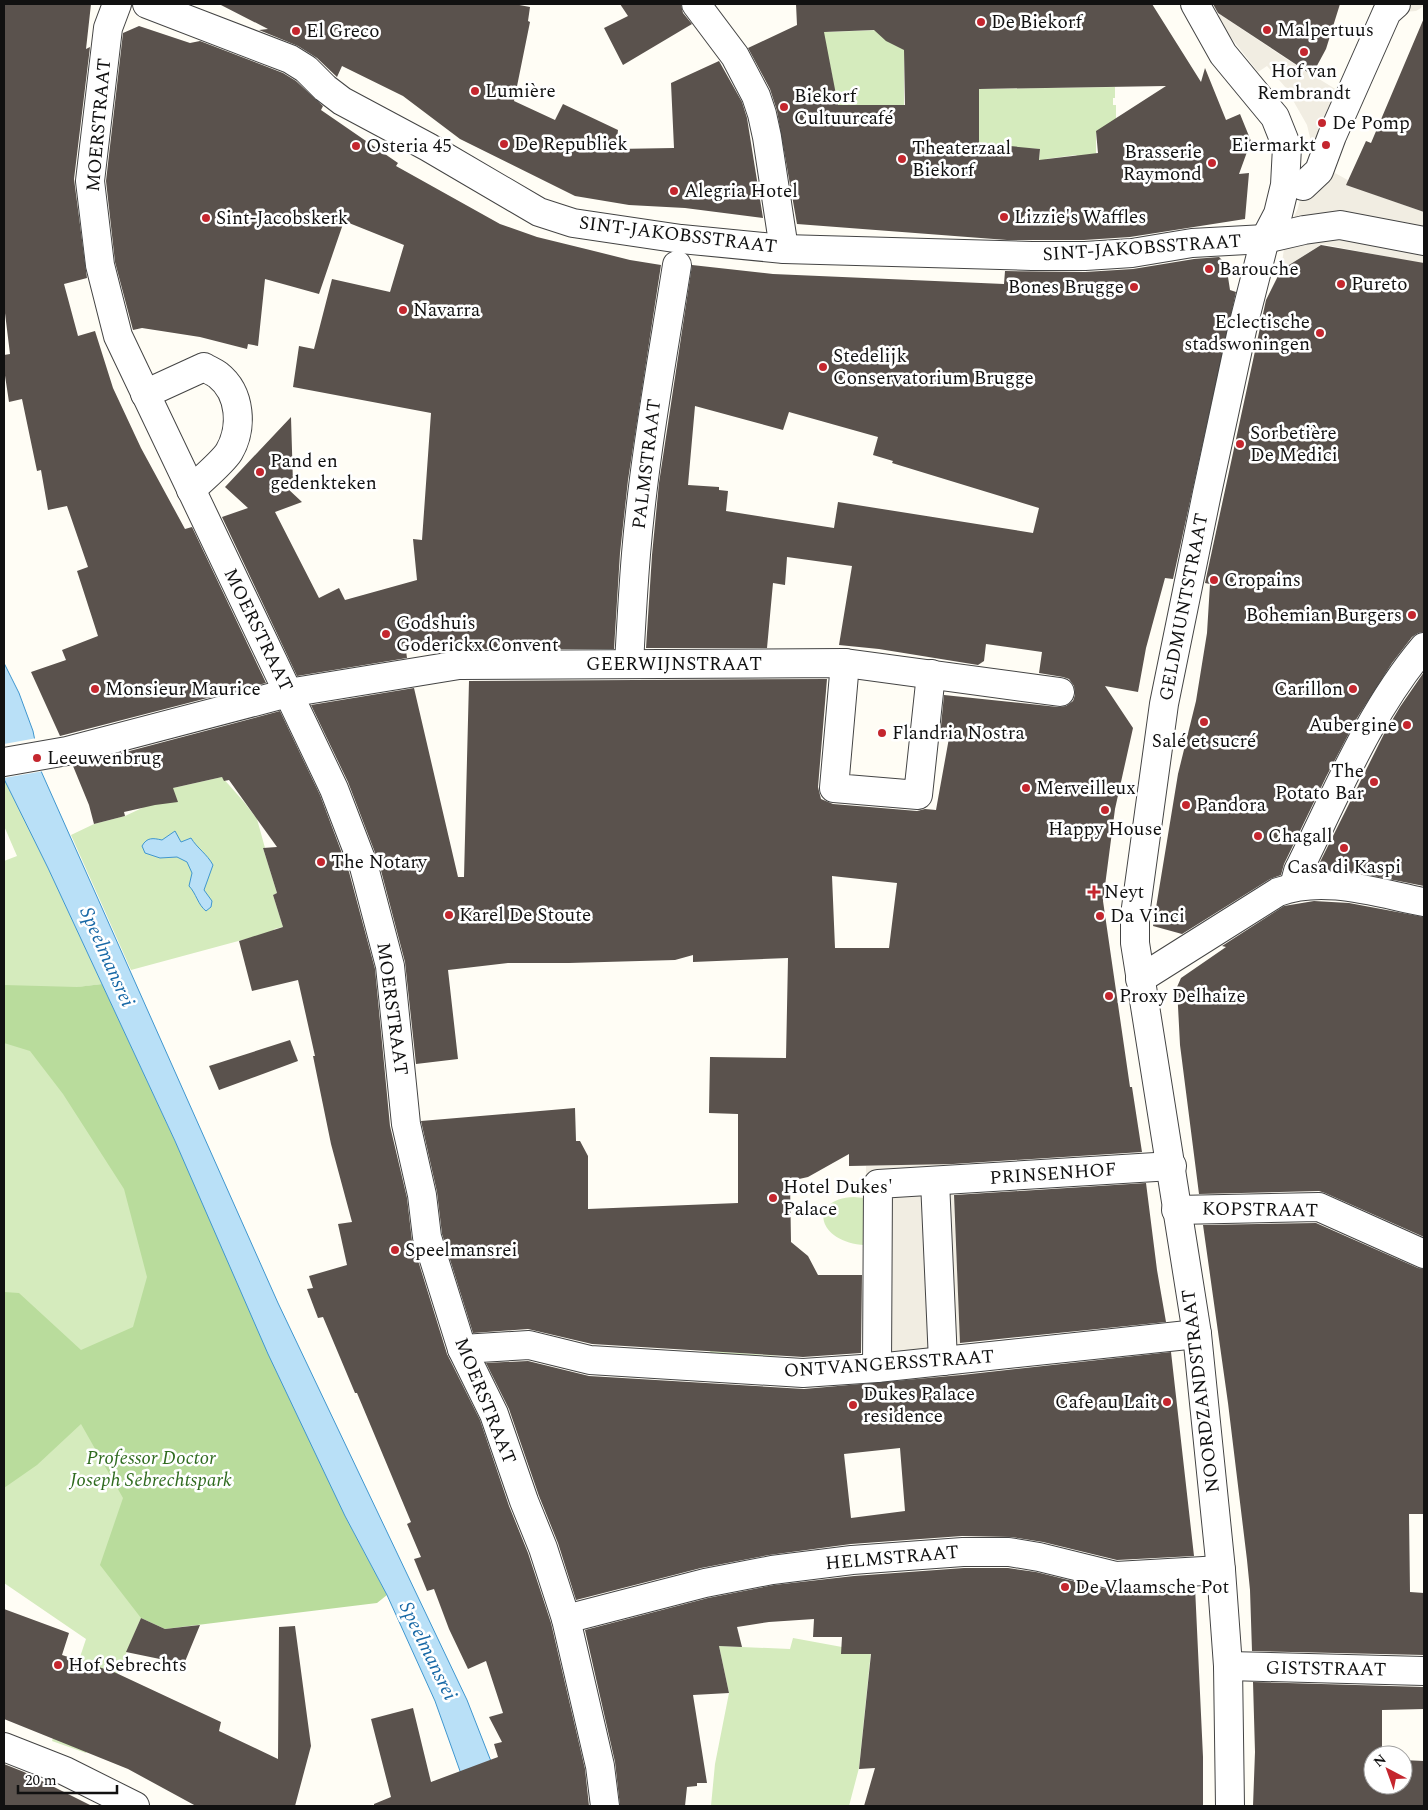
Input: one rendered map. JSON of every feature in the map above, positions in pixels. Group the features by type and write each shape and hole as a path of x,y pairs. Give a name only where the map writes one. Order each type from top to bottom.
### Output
{"street":[{"name":"MOERSTRAAT","path":"118,4 108,28 90,181 100,264 118,336 288,693 348,823 364,867 390,966 406,1124 422,1195 426,1237 462,1350 494,1414 524,1501 543,1548 566,1619 600,1766 605,1806"},
{"name":"SINT-JAKOBSSTRAAT","path":"147,4 290,59 306,69 325,88 342,101 428,147 539,212 573,223 681,239 784,249 1084,256 1132,253 1192,243 1265,239"},
{"path":"696,4 734,56 756,96 765,129 784,249"},
{"path":"1303,186 1318,170 1387,12 1396,4"},
{"path":"1198,6 1223,54 1275,117 1287,147 1285,185 1278,214 1265,239"},
{"path":"1265,239 1304,230 1340,225 1424,241"},
{"name":"GELDMUNTSTRAAT","path":"1140,979 1135,943 1135,915 1164,704 1242,330 1265,239"},
{"name":"PALMSTRAAT","path":"629,664 636,554 646,470 677,265"},
{"path":"145,394 204,367 218,376 230,390 237,406 238,430 228,453 190,490"},
{"path":"1294,886 1298,871 1379,709 1403,672 1424,647"},
{"path":"845,663 834,788 918,795 931,674"},
{"name":"GEERWIJNSTRAAT","path":"4,762 67,751 288,693 459,665 845,663 1060,692"},
{"path":"1140,979 1278,892 1294,886 1314,884 1336,885 1424,902"},
{"name":"NOORDZANDSTRAAT","path":"1140,979 1172,1166 1176,1210 1197,1334 1221,1570 1228,1666 1230,1806"},
{"name":"PRINSENHOF","path":"876,1368 878,1184 1172,1166"},
{"path":"935,1181 943,1361"},
{"name":"KOPSTRAAT","path":"1176,1210 1319,1207 1424,1254"},
{"name":"ONTVANGERSSTRAAT","path":"462,1350 529,1345 590,1360 784,1373 876,1368 1197,1334"},
{"name":"HELMSTRAAT","path":"566,1619 705,1583 772,1570 852,1560 963,1552 1009,1552 1116,1576 1221,1570"},
{"name":"GISTSTRAAT","path":"1228,1666 1424,1671"},
{"path":"4,1747 65,1771 135,1806"}],"green space":[{"path":"813,28 828,32 879,30 884,38 889,41 904,44 904,105 827,105 833,80 829,60 819,61"},
{"path":"1115,87 1113,105 1116,105 1116,129 1096,131 1096,173 1076,155 1046,159 1046,177 1038,177 1040,149 1023,148 979,162 979,89"},
{"path":"222,777 257,819 265,848 263,848 277,893 273,895 283,927 274,929 275,931 131,970 71,835 94,824 125,816 142,808 173,788"},
{"name":"Professor Doctor Joseph Sebrechtspark","path":"4,779 102,984 78,987 302,1443 141,1618 86,1753 52,1741 86,1639 4,1583 4,861 17,856 4,826"},
{"name":"Professor Doctor Joseph Sebrechtspark","path":"102,984 345,1516 387,1595 377,1603 165,1629 141,1618 100,1565 123,1498 81,1424 37,1465 4,1488 4,1292 19,1293 81,1350 133,1327 147,1277 124,1189 63,1094 30,1051 4,1043 4,985 77,987"},
{"path":"854,1197 865,1198 865,1245 849,1242 837,1237 828,1229 824,1221 824,1213 829,1205 839,1200"},
{"path":"710,1351 782,1356 711,1354"},
{"path":"873,1632 859,1768 849,1806 711,1806 715,1764 729,1693 719,1646 790,1649 793,1638 842,1647"}],"shaded area":[{"name":"Eiermarkt","path":"1374,4 1424,4 1424,6 1416,11 1404,12 1398,16 1333,160 1335,173 1373,194 1424,212 1424,264 1322,244 1281,270 1286,234 1298,208 1303,186 1315,158 1307,125 1286,88 1267,66 1258,72 1218,21 1219,14 1337,90"},
{"path":"952,1163 962,1376 866,1383 866,1166"}],"water":[{"path":"4,663 19,693 33,731 41,771 278,1303 467,1700 494,1769 506,1806 469,1806 460,1771 435,1701 387,1595 345,1516 268,1354 175,1141 48,868 4,779"},
{"path":"175,831 181,842 191,838 213,865 204,890 212,901 211,907 206,911 189,886 192,873 187,862 177,857 160,858 145,853 142,846 148,840 162,840"}],"pier":[{"path":"37,738 44,771 4,778 4,744"}],"building":[{"path":"4,4 91,4 86,49 90,47 74,179 87,278 64,284 78,336 95,331 113,388 141,448 185,529 192,527 266,683 60,736 31,672 66,660 62,650 98,636 77,571 88,567 67,506 48,510 41,470 37,471 22,399 9,402 4,369 4,355 10,354 4,305"},
{"path":"219,4 514,4 530,7 528,21 530,22 514,101 555,120 563,104 618,130 616,149 674,148 671,83 719,61 742,102 747,118 763,218 685,208 629,205 575,196 460,139 403,96 342,66 337,77 317,58 298,46 259,30 268,29"},
{"path":"620,4 681,4 683,13 692,24 623,65 604,28 628,16"},
{"path":"796,4 1152,4 1201,82 1205,68 1226,120 1240,114 1251,141 1239,174 1249,173 1245,219 1130,237 1084,240 1007,240 797,224 777,111 770,89 748,48 797,25","holes":["874,30 886,41 904,50 905,105 838,105 824,32","1166,86 1096,131 1098,153 1039,160 1040,149 979,143 979,89"]},
{"path":"1213,4 1340,4 1326,49 1312,75 1218,13"},
{"path":"1424,18 1424,212 1346,185 1366,141 1371,143"},
{"path":"139,26 190,43 200,41 283,73 296,81 323,106 321,110 398,163 396,166 500,224 537,237 630,260 661,265 628,480 620,553 614,649 470,649 470,641 406,651 407,658 297,676 222,517 248,508 225,487 291,417 293,484 287,488 302,502 275,512 319,598 339,588 345,600 417,580 413,539 422,540 431,413 293,387 299,346 314,349 332,279 390,292 404,245 344,221 319,294 265,279 258,346 248,344 247,349 200,337 142,328 133,330 115,262 106,181 123,33"},
{"path":"1321,245 1424,263 1424,632 1412,637 1392,663 1357,718 1326,777 1284,864 1281,875 1270,879 1182,934 1153,926 1178,774 1196,701 1207,633 1210,584 1205,583 1266,300 1281,270"},
{"path":"1219,257 1226,264 1230,290 1236,292 1173,579 1165,578 1146,648 1138,692 1105,686 1133,728 1115,809 1103,901 1130,1087 1132,1087 1142,1152 953,1164 849,1166 849,1154 808,1177 790,1181 791,1242 808,1256 818,1275 862,1275 861,1353 803,1357 592,1344 528,1329 473,1333 442,1234 437,1192 421,1121 575,1108 576,1141 580,1141 588,1156 588,1209 738,1203 738,1114 709,1113 710,1057 786,1058 788,958 693,962 693,955 675,960 508,963 448,970 458,1059 416,1064 405,962 379,863 348,782 311,705 414,688 458,877 464,877 469,681 827,679 818,787 821,799 833,804 917,811 925,809 936,810 949,738 940,736 944,695 1058,707 1066,706 1073,701 1075,695 1074,686 1069,679 1039,673 1042,652 986,644 984,661 978,665 879,649 839,645 852,566 787,557 785,585 773,583 767,648 646,648 659,483 692,265 773,274 1004,284 1005,271 1085,272 1133,269","holes":["695,406 783,430 789,412 878,437 873,455 893,461 892,463 1039,508 1033,533 838,502 834,528 726,511 728,491 719,490 719,487 688,485","832,876 897,883 889,948 835,948"]},
{"path":"1424,672 1424,886 1353,872 1316,870 1384,734"},
{"path":"280,711 320,795 349,872 375,969 390,1126 407,1198 412,1241 447,1354 480,1420 551,1623 585,1769 589,1806 374,1806 374,1804 391,1797 371,1719 413,1708 431,1782 498,1757 494,1744 502,1742 489,1717 503,1713 486,1661 468,1669 449,1629 434,1589 427,1591 414,1559 421,1557 407,1524 411,1522 357,1393 355,1393 323,1317 318,1318 307,1289 313,1288 309,1276 347,1265 338,1224 352,1222 331,1144 313,1056 315,1056 298,980 252,991 239,941 283,927 273,895 277,893 263,848 277,847 229,780 224,781 222,777 173,788 178,802 124,812 125,816 94,824 89,805 73,766"},
{"path":"1314,901 1349,903 1424,917 1424,1237 1319,1191 1199,1194 1180,1045 1177,987 1181,978 1226,947 1222,946 1284,906"},
{"path":"290,1040 298,1061 219,1090 209,1066"},
{"path":"1146,1183 1157,1270 1166,1322 960,1343 954,1195"},
{"path":"1316,1223 1424,1269 1424,1514 1409,1514 1410,1592 1424,1593 1424,1655 1252,1651 1247,1560 1228,1403 1203,1225"},
{"path":"1171,1352 1194,1556 1117,1560 1043,1542 1011,1537 962,1536 851,1544 769,1555 701,1568 576,1600 558,1543 539,1496 509,1409 486,1363 528,1361 589,1376 804,1389 962,1375","holes":["900,1448 905,1511 851,1518 844,1454"]},
{"path":"964,1568 1008,1568 1036,1572 1117,1592 1195,1587 1203,1757 1203,1806 864,1806 875,1768 859,1769 871,1654 841,1654 842,1637 813,1637 814,1619 769,1622 737,1627 742,1647 719,1646 729,1693 693,1695 707,1783 697,1783 697,1786 687,1787 685,1806 620,1806 615,1762 585,1630 708,1598 774,1585 854,1576"},
{"path":"4,1609 69,1633 62,1655 114,1672 221,1722 219,1731 278,1759 279,1627 295,1626 311,1746 295,1806 196,1806 128,1769 4,1719"},
{"path":"141,1618 165,1629 200,1625 184,1664 126,1652"},
{"path":"1253,1682 1424,1687 1424,1709 1382,1710 1382,1745 1363,1745 1363,1795 1413,1795 1413,1760 1424,1761 1424,1806 1253,1806 1255,1752"},
{"path":"4,1764 24,1772 92,1806 4,1806"}],"place":[{"name":"De Biekorf","path":"981,22"},
{"name":"Malpertuus","path":"1267,30"},
{"name":"El Greco","path":"296,31"},
{"name":"Hof van Rembrandt","path":"1304,52"},
{"name":"Lumière","path":"475,91"},
{"name":"Biekorf Cultuurcafé","path":"784,107"},
{"name":"De Pomp","path":"1322,123"},
{"name":"De Republiek","path":"504,144"},
{"name":"Eiermarkt","path":"1326,145"},
{"name":"Osteria 45","path":"356,146"},
{"name":"Theaterzaal Biekorf","path":"902,159"},
{"name":"Brasserie Raymond","path":"1212,163"},
{"name":"Alegria Hotel","path":"674,191"},
{"name":"Lizzie's Waffles","path":"1004,217"},
{"name":"Sint-Jacobskerk","path":"206,218"},
{"name":"Barouche","path":"1209,269"},
{"name":"Pureto","path":"1341,284"},
{"name":"Bones Brugge","path":"1134,287"},
{"name":"Navarra","path":"403,310"},
{"name":"Eclectische stadswoningen","path":"1320,333"},
{"name":"Stedelijk Conservatorium Brugge","path":"823,367"},
{"name":"Sorbetière De Medici","path":"1240,444"},
{"name":"Pand en gedenkteken","path":"260,472"},
{"name":"Cropains","path":"1214,580"},
{"name":"Bohemian Burgers","path":"1412,615"},
{"name":"Godshuis Goderickx Convent","path":"386,634"},
{"name":"Monsieur Maurice","path":"95,689"},
{"name":"Carillon","path":"1353,689"},
{"name":"Salé et sucré","path":"1204,722"},
{"name":"Aubergine","path":"1407,725"},
{"name":"Flandria Nostra","path":"882,733"},
{"name":"Leeuwenbrug","path":"37,758"},
{"name":"The Potato Bar","path":"1374,782"},
{"name":"Merveilleux","path":"1026,788"},
{"name":"Pandora","path":"1186,805"},
{"name":"Happy House","path":"1105,810"},
{"name":"Chagall","path":"1258,836"},
{"name":"Casa di Kaspi","path":"1344,848"},
{"name":"The Notary","path":"321,862"},
{"name":"Neyt","path":"1094,892"},
{"name":"Karel De Stoute","path":"449,915"},
{"name":"Da Vinci","path":"1100,916"},
{"name":"Proxy Delhaize","path":"1109,996"},
{"name":"Hotel Dukes' Palace","path":"773,1198"},
{"name":"Speelmansrei","path":"395,1250"},
{"name":"Cafe au Lait","path":"1167,1402"},
{"name":"Dukes Palace residence","path":"853,1405"},
{"name":"De Vlaamsche Pot","path":"1065,1587"},
{"name":"Hof Sebrechts","path":"58,1665"}]}
